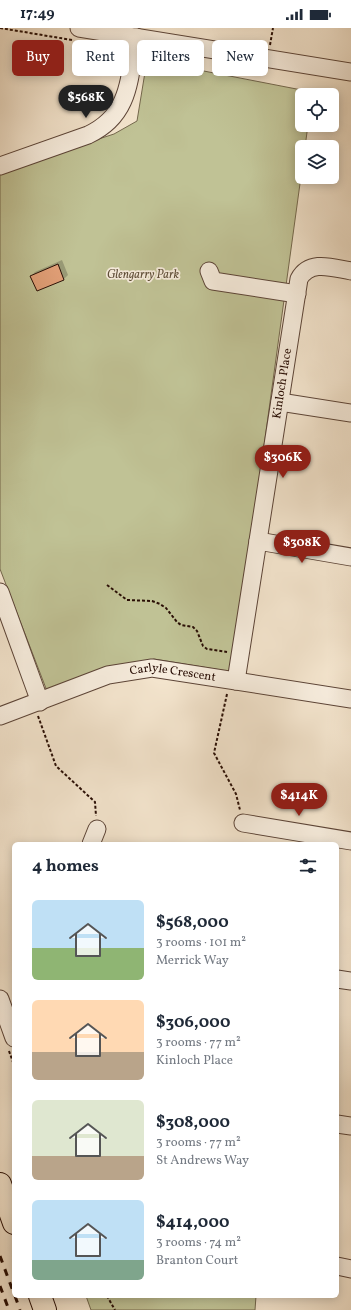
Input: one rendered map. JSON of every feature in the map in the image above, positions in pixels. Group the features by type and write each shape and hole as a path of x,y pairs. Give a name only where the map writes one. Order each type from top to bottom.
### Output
{"highway":[{"path":"0,1184 12,1217"},
{"path":"41,1298 45,1310"}],"street":[{"path":"76,34 136,37 351,72"},
{"path":"0,166 88,134 109,122 117,113 125,96 136,37"},
{"name":"Kinloch Place","path":"233,680 240,654 297,294 302,274 311,268 322,266 351,271"},
{"path":"208,271 213,281 297,294"},
{"path":"280,402 351,412"},
{"path":"258,541 351,557"},
{"path":"0,592 37,703"},
{"name":"Carlyle Crescent","path":"0,716 108,675 152,668 351,699"},
{"path":"242,823 351,841"},
{"path":"339,979 351,981"},
{"path":"6,1007 12,1030"},
{"path":"339,1124 351,1126"},
{"path":"339,1266 351,1269"}],"path":[{"path":"0,28 76,34"},
{"path":"269,50 273,28"},
{"path":"107,585 127,600 152,601 160,604 166,608 181,625 193,627 197,631 203,646 207,650 240,654"},
{"path":"233,680 214,753 236,794 242,823"},
{"path":"37,703 56,766 95,802 94,836"},
{"path":"108,1298 116,1310"}],"green space":[{"name":"Glengarry Park","path":"204,71 212,73 212,76 230,76 295,89 295,132 307,132 306,140 295,140 295,184 300,184 233,672 154,659 47,691 0,569 0,171 114,134 137,121 144,76 204,76"},
{"path":"87,1298 256,1298 255,1310 91,1310"}],"building":[{"path":"58,264 64,280 37,291 30,276"}],"railway":[{"path":"0,1256 12,1289"},
{"path":"0,1286 9,1310"},
{"path":"16,1298 20,1310"}]}
